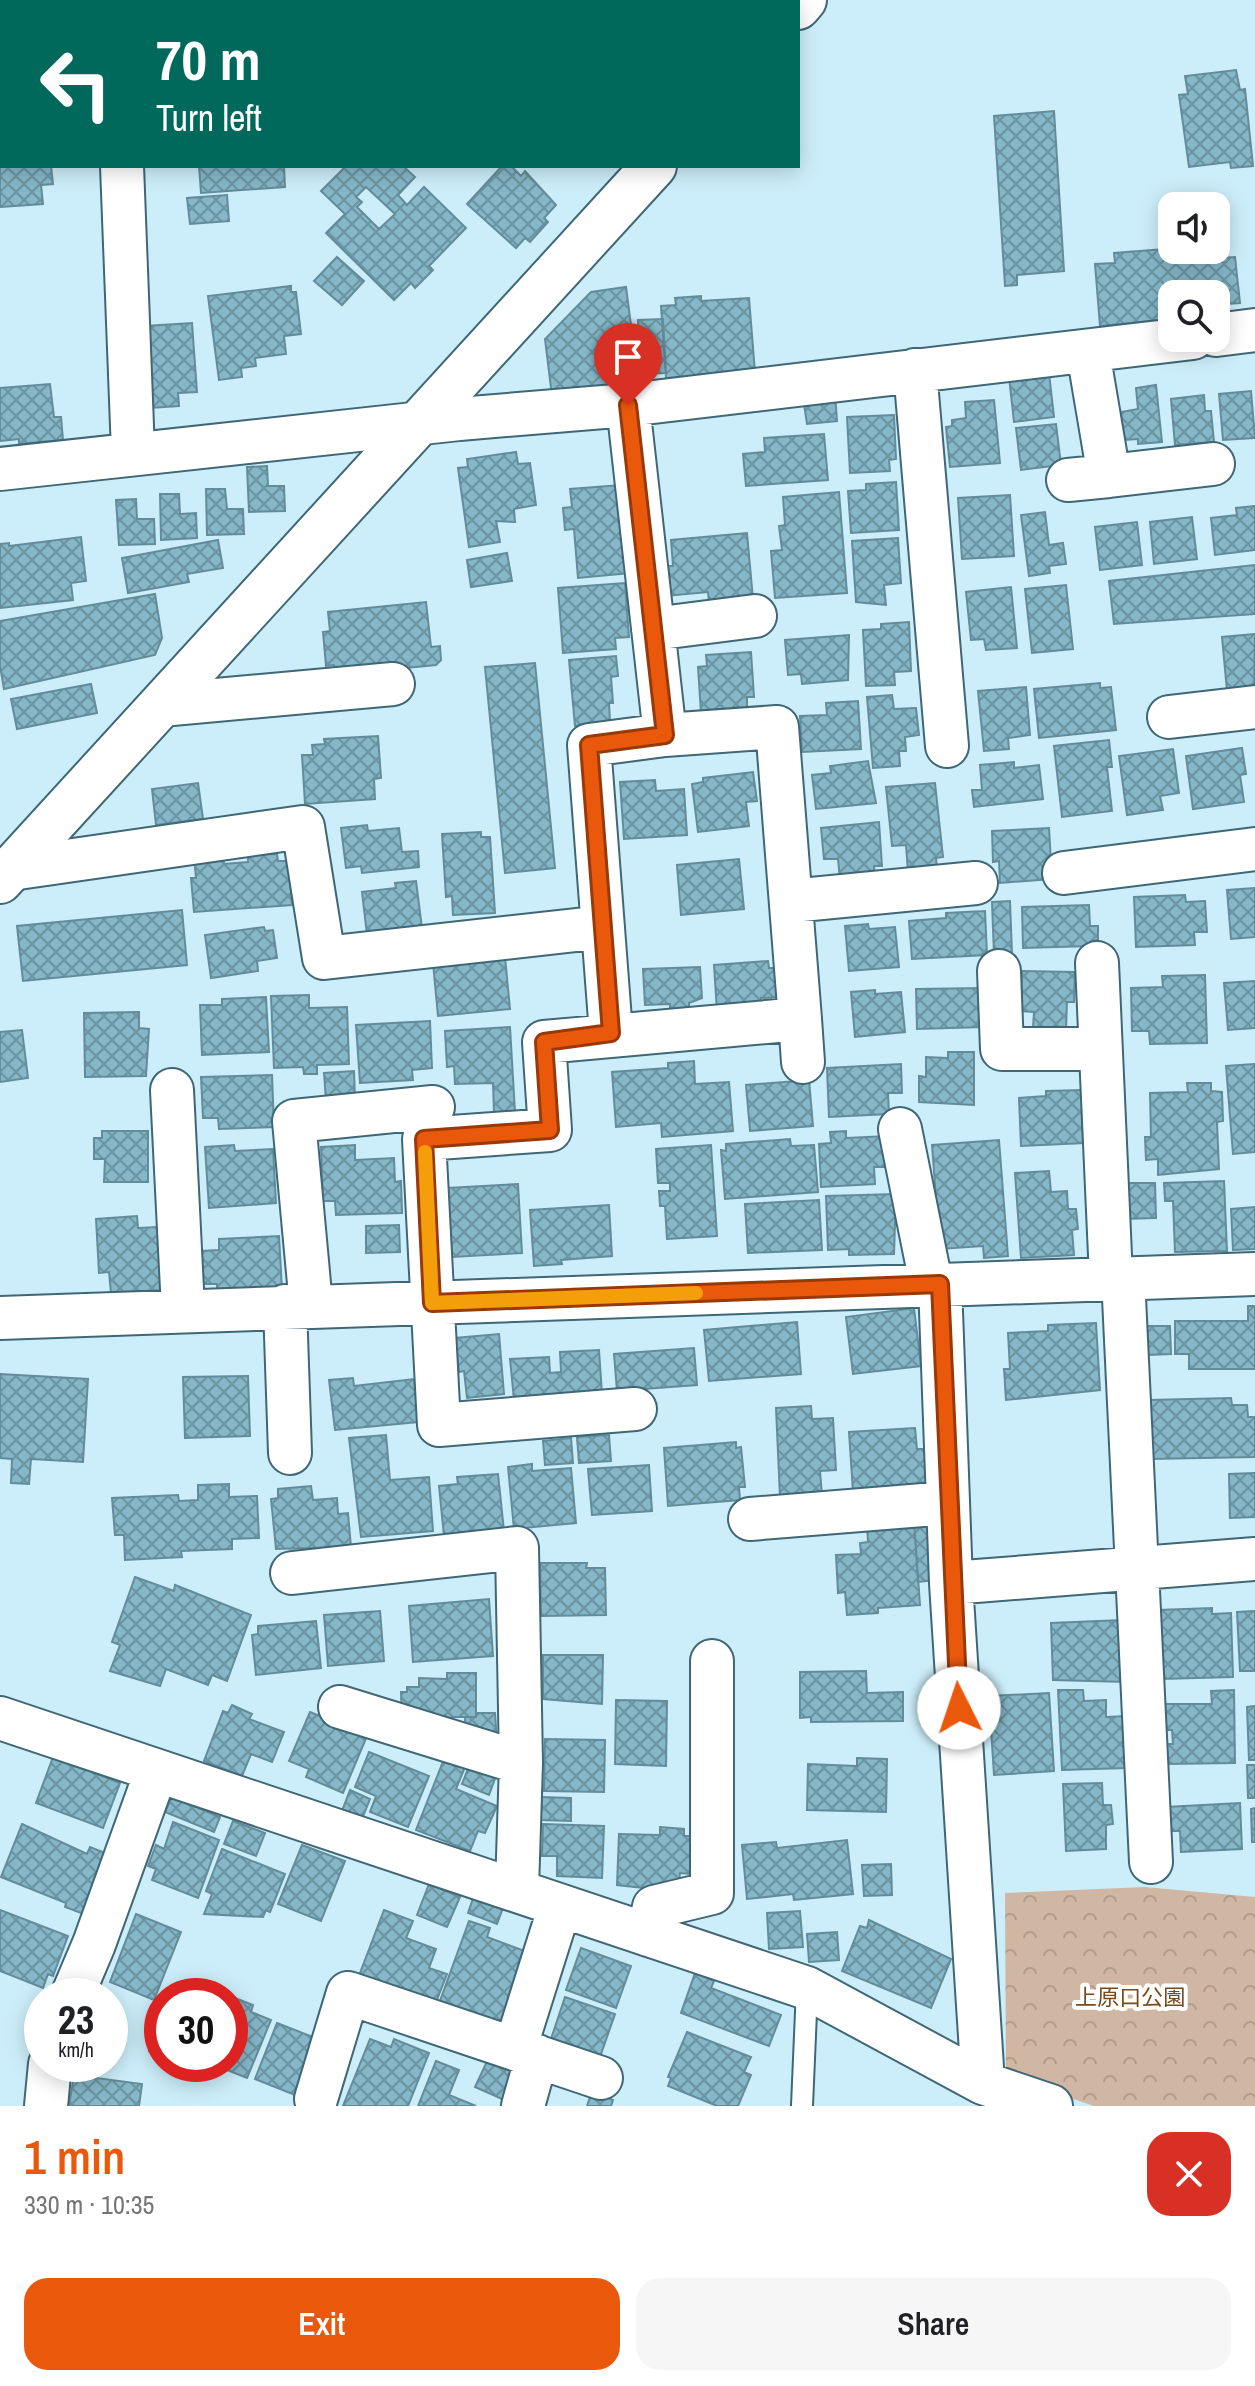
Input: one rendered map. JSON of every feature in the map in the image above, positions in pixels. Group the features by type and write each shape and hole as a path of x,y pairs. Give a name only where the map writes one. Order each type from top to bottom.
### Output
{"street":[{"path":"122,168 133,452"},
{"path":"6,875 652,168"},
{"path":"1230,333 1255,330"},
{"path":"0,469 133,452 628,405 1158,343"},
{"path":"1088,352 1089,478 1213,464"},
{"path":"915,370 947,746"},
{"path":"628,405 665,735"},
{"path":"653,629 755,616"},
{"path":"161,705 393,684"},
{"path":"1169,717 1255,707"},
{"path":"611,1033 589,745 665,735 777,727 803,1062"},
{"path":"6,875 303,827 324,958 603,927"},
{"path":"1064,873 1255,849"},
{"path":"791,901 976,883"},
{"path":"1097,963 1151,1862"},
{"path":"999,971 1002,1049 1100,1049"},
{"path":"635,1409 439,1425 424,1139 550,1130 544,1042 611,1033 800,1019"},
{"path":"172,1090 183,1309"},
{"path":"290,1453 298,1305 294,1121 433,1107"},
{"path":"900,1129 936,1283 951,1583 983,2083"},
{"path":"0,1318 183,1309 1255,1274"},
{"path":"750,1519 948,1503"},
{"path":"292,1573 517,1548 521,1763 517,1889"},
{"path":"951,1583 1255,1559"},
{"path":"648,1935 654,1907 712,1893 712,1661"},
{"path":"340,1707 521,1763"},
{"path":"0,1718 807,1988 983,2083 1051,2106"},
{"path":"80,1978 156,1772"},
{"path":"523,2106 526,2053 560,1906"},
{"path":"316,2099 333,1988 601,2078"},
{"path":"46,2106 48,2082"}],"lane":[{"path":"802,2106 807,1988"}],"green space":[{"name":"上原口公園","path":"1145,1887 1255,1897 1255,2106 1094,2106 1006,2076 1005,1893"}],"building":[{"path":"1236,70 1240,90 1245,89 1253,166 1231,168 1230,162 1189,167 1179,95 1188,94 1185,76"},
{"path":"1054,111 1064,271 1017,275 1017,285 1005,286 994,116"},
{"path":"0,168 51,168 53,184 41,185 43,204 0,207"},
{"path":"199,168 284,168 285,187 201,193"},
{"path":"344,168 405,168 415,177 398,195 407,205 424,187 466,228 429,266 433,270 415,288 411,283 394,300 326,233 345,214 321,191","holes":["366,187 395,214 379,229 357,207 362,202 356,197"]},
{"path":"500,168 513,168 521,176 525,171 556,205 544,218 548,222 530,242 525,238 516,248 467,204"},
{"path":"227,195 229,221 190,224 187,198"},
{"path":"1158,250 1158,264 1230,264 1230,257 1235,257 1240,303 1230,304 1230,280 1158,280 1158,320 1100,326 1095,264 1115,263 1114,253"},
{"path":"337,257 364,281 342,305 314,281"},
{"path":"291,286 291,292 296,292 301,334 284,336 286,354 255,358 256,366 241,368 242,377 219,380 208,296"},
{"path":"626,287 631,325 625,326 632,385 552,396 545,339 591,292"},
{"path":"701,296 701,301 749,298 755,372 666,378 661,306 676,305 675,298"},
{"path":"663,319 666,373 641,374 638,320"},
{"path":"192,323 197,392 178,393 179,406 150,408 145,326"},
{"path":"1049,373 1054,417 1014,422 1009,377"},
{"path":"50,384 54,417 61,417 63,440 19,444 19,439 0,441 0,388"},
{"path":"1156,385 1162,442 1138,444 1138,439 1124,440 1121,412 1138,409 1136,388"},
{"path":"1251,391 1255,438 1223,440 1219,394"},
{"path":"835,393 837,421 807,424 803,397"},
{"path":"1204,395 1205,411 1211,411 1214,442 1175,445 1171,399"},
{"path":"994,400 1000,463 950,467 946,427 952,426 952,420 966,418 965,402"},
{"path":"894,415 896,459 889,460 890,471 850,473 847,417"},
{"path":"1056,424 1061,465 1021,470 1016,428"},
{"path":"824,434 828,480 746,486 743,454 765,452 764,438"},
{"path":"516,452 518,464 530,463 536,505 514,509 515,522 496,521 500,542 469,547 458,468 468,467 467,459"},
{"path":"267,466 268,486 284,486 285,511 249,512 247,467"},
{"path":"896,482 899,530 851,533 848,491 866,490 866,484"},
{"path":"621,485 630,573 578,578 574,529 565,530 563,508 572,507 570,489"},
{"path":"206,489 225,489 227,509 243,509 244,534 207,535"},
{"path":"839,492 847,593 775,598 771,551 782,550 779,526 785,525 783,497"},
{"path":"160,494 179,494 180,514 196,513 197,538 161,540"},
{"path":"1010,495 1014,556 962,559 958,498"},
{"path":"136,499 137,519 154,519 155,544 119,545 116,500"},
{"path":"1255,506 1255,550 1215,555 1211,518 1237,515 1236,508"},
{"path":"1045,512 1049,545 1063,543 1066,564 1049,566 1050,573 1029,576 1021,515"},
{"path":"1192,517 1197,559 1154,564 1150,522"},
{"path":"1137,522 1142,565 1100,570 1095,527"},
{"path":"747,533 753,599 709,603 708,592 666,596 663,566 673,566 671,540"},
{"path":"81,537 86,581 71,583 73,600 0,608 0,544 9,543 9,546"},
{"path":"898,538 901,583 884,585 886,605 856,602 852,541"},
{"path":"218,540 223,568 187,574 189,582 128,593 122,558"},
{"path":"507,553 512,581 471,587 467,560"},
{"path":"1255,565 1255,614 1114,624 1109,581"},
{"path":"625,583 629,637 615,638 616,649 563,653 558,588"},
{"path":"1066,585 1073,649 1032,653 1025,589"},
{"path":"1011,587 1017,648 986,650 984,639 971,640 966,592"},
{"path":"155,594 162,638 155,655 4,689 0,666 0,621"},
{"path":"426,602 431,647 440,646 441,660 436,665 335,675 334,665 326,666 323,632 330,631 328,612"},
{"path":"909,622 911,671 894,672 895,685 866,686 863,630 881,629 881,624"},
{"path":"1255,634 1254,690 1227,691 1222,637"},
{"path":"849,635 848,680 802,684 801,674 788,675 785,640"},
{"path":"751,652 754,697 747,697 747,711 701,713 698,667 707,666 706,655"},
{"path":"616,656 618,676 611,677 613,703 609,703 610,722 575,726 569,660"},
{"path":"535,663 555,868 505,873 485,667"},
{"path":"1100,683 1100,688 1111,687 1116,730 1039,738 1034,689"},
{"path":"91,684 97,713 17,729 11,699"},
{"path":"1026,687 1030,735 1008,738 1009,749 984,751 978,691"},
{"path":"892,695 894,709 916,708 919,735 905,737 906,751 899,751 900,766 873,768 867,697"},
{"path":"858,701 861,749 802,752 800,716 827,715 826,703"},
{"path":"378,736 381,778 374,779 375,799 305,804 302,755 313,755 312,745 325,744 324,739"},
{"path":"1109,740 1112,767 1107,767 1112,811 1062,817 1054,746"},
{"path":"1242,748 1246,774 1240,775 1244,802 1193,809 1186,756"},
{"path":"1173,749 1179,793 1160,796 1163,810 1127,815 1119,756"},
{"path":"868,761 876,803 816,809 812,775 831,773 830,766"},
{"path":"1014,762 1014,768 1039,765 1043,799 974,807 972,790 982,790 980,765"},
{"path":"753,772 757,801 746,802 749,826 698,832 692,784 703,782 703,778"},
{"path":"655,780 656,791 684,789 687,835 624,839 620,782"},
{"path":"198,783 203,819 156,825 152,789"},
{"path":"935,783 943,857 936,858 937,869 908,872 906,845 892,846 886,787"},
{"path":"879,822 882,866 874,866 875,877 840,880 838,859 824,859 821,828"},
{"path":"367,825 368,831 399,828 402,852 418,851 419,867 362,873 361,866 346,868 341,828"},
{"path":"1049,828 1052,879 1000,883 999,861 993,862 992,831"},
{"path":"481,832 481,837 490,837 495,913 453,915 452,896 446,897 442,834"},
{"path":"223,853 224,864 248,862 248,855 277,854 278,861 289,861 292,905 194,912 191,878 196,878 194,856"},
{"path":"739,859 744,909 681,915 677,865"},
{"path":"416,881 422,928 367,935 362,892 396,888 395,883"},
{"path":"1255,888 1255,937 1231,939 1227,890"},
{"path":"1185,895 1186,902 1205,901 1207,932 1194,932 1195,945 1136,947 1134,897"},
{"path":"1010,901 1012,954 994,955 992,902"},
{"path":"1089,905 1090,926 1098,926 1098,940 1091,941 1091,946 1023,948 1022,907"},
{"path":"182,910 187,965 23,981 17,926"},
{"path":"985,911 987,955 912,959 909,921 946,918 946,913"},
{"path":"868,924 869,929 895,927 899,967 849,971 845,926"},
{"path":"264,927 265,931 273,930 277,958 257,961 258,971 211,978 205,935"},
{"path":"505,957 510,1009 438,1016 433,963"},
{"path":"768,961 769,968 776,968 778,997 761,998 762,1009 717,1012 714,965"},
{"path":"700,967 702,998 689,1003 689,1014 670,1015 670,1004 645,1005 643,969"},
{"path":"1022,971 1075,972 1074,1002 1067,1002 1066,1029 1033,1028 1034,1012 1021,1011"},
{"path":"1205,975 1207,1043 1150,1044 1149,1031 1132,1031 1131,988 1163,987 1162,976"},
{"path":"1255,981 1255,1028 1228,1030 1224,983"},
{"path":"983,988 984,1027 917,1029 916,989"},
{"path":"875,990 875,994 901,992 905,1032 855,1037 851,992"},
{"path":"309,995 309,1008 347,1007 349,1064 317,1065 317,1074 304,1074 303,1067 274,1068 271,996"},
{"path":"266,997 269,1052 202,1055 200,1005 222,1005 222,999"},
{"path":"139,1012 139,1028 149,1029 146,1076 85,1077 84,1013"},
{"path":"430,1021 432,1068 412,1070 413,1080 360,1083 356,1025"},
{"path":"510,1027 515,1112 494,1113 493,1083 455,1084 454,1066 447,1067 445,1031"},
{"path":"22,1030 28,1078 0,1082 0,1032"},
{"path":"948,1052 974,1052 974,1105 919,1102 919,1076 926,1077 926,1057 948,1058"},
{"path":"694,1061 695,1084 729,1082 733,1131 662,1137 661,1123 616,1127 612,1072 668,1068 668,1063"},
{"path":"901,1064 902,1093 888,1093 889,1114 829,1117 827,1068"},
{"path":"1255,1064 1255,1152 1233,1154 1226,1066"},
{"path":"354,1071 355,1099 326,1101 324,1073"},
{"path":"272,1075 274,1127 219,1129 218,1118 203,1118 201,1077"},
{"path":"809,1080 813,1126 750,1131 746,1085"},
{"path":"1187,1083 1211,1083 1211,1091 1222,1092 1223,1121 1217,1122 1219,1169 1158,1175 1158,1159 1146,1160 1145,1137 1151,1137 1150,1093 1188,1092"},
{"path":"1083,1090 1085,1143 1021,1146 1019,1098 1046,1096 1046,1091"},
{"path":"102,1131 148,1131 148,1182 104,1182 105,1159 94,1159 94,1138 102,1138"},
{"path":"846,1131 846,1138 887,1136 889,1167 874,1167 875,1184 821,1187 819,1144 831,1143 830,1132"},
{"path":"790,1139 791,1146 814,1145 818,1192 725,1199 721,1150 726,1151 726,1144"},
{"path":"999,1140 1008,1256 984,1258 983,1246 940,1249 932,1145"},
{"path":"234,1145 235,1151 273,1149 276,1203 209,1208 205,1147"},
{"path":"355,1145 355,1160 394,1158 395,1182 401,1181 402,1213 336,1215 335,1201 323,1201 321,1147"},
{"path":"711,1145 717,1236 667,1239 665,1206 660,1206 659,1191 670,1191 670,1183 658,1183 656,1149"},
{"path":"1049,1171 1051,1192 1067,1191 1068,1209 1076,1209 1078,1229 1072,1230 1074,1255 1021,1258 1015,1173"},
{"path":"1224,1181 1227,1251 1175,1252 1173,1201 1165,1201 1164,1183"},
{"path":"1122,1183 1155,1183 1156,1218 1123,1219"},
{"path":"518,1184 522,1253 452,1257 448,1188"},
{"path":"896,1194 894,1254 849,1255 849,1249 828,1250 826,1196"},
{"path":"819,1200 822,1250 748,1253 745,1204"},
{"path":"609,1205 612,1256 561,1260 562,1264 534,1266 530,1210"},
{"path":"1255,1207 1255,1249 1233,1250 1231,1209"},
{"path":"137,1216 138,1228 158,1227 161,1290 111,1293 109,1272 99,1273 96,1219"},
{"path":"399,1225 400,1252 366,1253 366,1226"},
{"path":"279,1236 282,1290 217,1292 217,1284 203,1284 201,1251 219,1250 219,1239"},
{"path":"1248,1306 1255,1306 1255,1369 1189,1369 1189,1354 1175,1354 1175,1321 1248,1321"},
{"path":"914,1308 921,1366 853,1374 846,1317"},
{"path":"797,1322 801,1374 709,1381 704,1330"},
{"path":"1096,1323 1100,1390 1006,1400 1004,1369 1010,1369 1008,1333 1048,1331 1048,1325"},
{"path":"1147,1326 1170,1326 1171,1354 1148,1355"},
{"path":"499,1334 504,1394 467,1398 464,1371 459,1372 455,1338"},
{"path":"694,1348 697,1385 617,1391 614,1354"},
{"path":"599,1350 602,1394 514,1400 510,1359 549,1357 550,1373 561,1372 560,1352"},
{"path":"0,1374 88,1379 83,1462 31,1459 29,1484 11,1483 12,1459 0,1458"},
{"path":"248,1376 250,1436 185,1438 183,1377"},
{"path":"353,1378 354,1386 414,1379 418,1422 335,1430 329,1380"},
{"path":"1231,1398 1232,1405 1247,1405 1248,1417 1255,1417 1255,1457 1151,1459 1149,1400"},
{"path":"811,1406 812,1419 833,1418 836,1470 820,1471 822,1495 780,1497 776,1408"},
{"path":"915,1428 917,1449 928,1449 930,1488 853,1492 849,1432"},
{"path":"386,1435 390,1480 429,1477 433,1531 361,1537 349,1438"},
{"path":"609,1435 611,1461 579,1463 577,1437"},
{"path":"571,1438 573,1463 545,1465 543,1441"},
{"path":"736,1442 736,1448 741,1447 745,1487 739,1487 740,1500 668,1506 664,1448"},
{"path":"532,1464 532,1471 571,1468 576,1523 514,1529 508,1467"},
{"path":"649,1465 652,1511 592,1515 588,1469"},
{"path":"1255,1473 1255,1517 1230,1518 1229,1474"},
{"path":"498,1474 504,1531 444,1536 439,1486 458,1484 457,1477"},
{"path":"229,1484 229,1497 257,1496 259,1538 232,1539 232,1549 181,1551 182,1557 125,1560 124,1535 115,1535 112,1498 178,1495 179,1501 198,1500 198,1485"},
{"path":"311,1486 313,1500 337,1498 338,1514 348,1513 351,1547 276,1549 271,1499 278,1498 278,1489"},
{"path":"932,1520 936,1580 918,1582 914,1521"},
{"path":"914,1521 920,1605 878,1608 878,1613 847,1615 845,1592 838,1593 836,1555 861,1554 860,1543 868,1542 867,1524"},
{"path":"540,1563 587,1563 586,1568 605,1568 606,1615 541,1616"},
{"path":"135,1577 174,1591 175,1585 251,1615 227,1681 212,1675 208,1685 166,1669 160,1686 110,1671 120,1645 112,1642"},
{"path":"489,1599 493,1656 413,1662 409,1606"},
{"path":"1212,1608 1212,1614 1231,1613 1233,1677 1161,1679 1158,1610"},
{"path":"380,1611 384,1661 328,1666 324,1615"},
{"path":"1255,1611 1255,1671 1240,1671 1237,1612"},
{"path":"1122,1620 1126,1682 1053,1680 1051,1623"},
{"path":"316,1621 321,1668 256,1675 252,1635 258,1634 258,1626"},
{"path":"543,1655 603,1655 602,1704 543,1699"},
{"path":"866,1671 867,1693 903,1692 903,1721 811,1722 811,1717 800,1718 800,1672"},
{"path":"447,1673 476,1673 476,1717 452,1717 452,1728 402,1722 401,1692 407,1692 407,1687 419,1687 419,1678 447,1679"},
{"path":"1058,1690 1083,1690 1084,1701 1106,1700 1106,1717 1125,1716 1127,1768 1062,1770"},
{"path":"1234,1690 1235,1763 1166,1764 1166,1744 1173,1744 1172,1730 1162,1730 1162,1704 1212,1704 1211,1691"},
{"path":"1049,1693 1054,1771 994,1775 989,1696"},
{"path":"616,1700 667,1701 666,1766 615,1764"},
{"path":"232,1705 252,1714 249,1719 284,1732 272,1762 251,1754 242,1776 204,1761 223,1711 228,1713"},
{"path":"1255,1706 1255,1760 1249,1760 1247,1707"},
{"path":"310,1712 367,1736 343,1793 306,1777 309,1769 289,1761"},
{"path":"477,1713 495,1713 497,1742 466,1742 465,1717 476,1717"},
{"path":"545,1739 605,1740 604,1792 544,1791"},
{"path":"369,1752 429,1776 408,1827 370,1812 376,1796 355,1787"},
{"path":"446,1754 467,1762 456,1789 497,1806 485,1833 478,1831 470,1851 416,1830"},
{"path":"53,1757 120,1783 103,1828 36,1803"},
{"path":"472,1758 499,1768 489,1795 462,1784"},
{"path":"857,1758 887,1759 886,1812 807,1810 808,1764 857,1766"},
{"path":"1247,1765 1255,1765 1255,1798 1248,1798"},
{"path":"1102,1783 1103,1805 1111,1805 1113,1824 1106,1825 1106,1849 1066,1851 1063,1784"},
{"path":"350,1790 370,1799 362,1819 342,1811"},
{"path":"172,1797 220,1817 214,1832 165,1812"},
{"path":"541,1797 571,1798 571,1821 540,1820"},
{"path":"1240,1803 1242,1849 1181,1852 1180,1831 1168,1831 1166,1807"},
{"path":"1255,1808 1255,1842 1252,1842 1251,1809"},
{"path":"233,1821 265,1833 256,1856 224,1844"},
{"path":"173,1822 219,1840 198,1898 152,1880 156,1869 148,1866 156,1845 164,1849"},
{"path":"22,1824 87,1854 90,1847 113,1856 89,1916 65,1907 66,1903 1,1877"},
{"path":"543,1824 604,1826 602,1878 557,1876 557,1856 542,1856"},
{"path":"660,1827 684,1829 684,1836 692,1836 690,1874 680,1873 679,1884 662,1883 661,1890 617,1885 619,1834 660,1835"},
{"path":"847,1840 853,1894 794,1900 793,1894 747,1899 742,1845 776,1842 777,1848"},
{"path":"302,1845 345,1861 321,1921 278,1904"},
{"path":"222,1849 285,1874 270,1912 266,1910 263,1917 204,1914 212,1894 206,1891"},
{"path":"891,1864 892,1895 864,1896 862,1865"},
{"path":"429,1884 460,1897 447,1927 417,1915"},
{"path":"477,1887 507,1897 497,1924 468,1913"},
{"path":"0,1910 68,1936 53,1976 48,1974 47,1978 24,1978 24,1980 0,1971"},
{"path":"384,1910 413,1921 406,1938 436,1949 429,1968 447,1974 433,2010 357,1981"},
{"path":"800,1911 803,1947 769,1949 767,1913"},
{"path":"136,1914 181,1932 163,1978 144,1978 144,1996 128,1989 128,1978 112,1978"},
{"path":"869,1920 951,1959 931,2008 842,1971 860,1926 867,1928"},
{"path":"469,1921 490,1928 487,1937 530,1953 505,2023 440,2001"},
{"path":"837,1932 839,1960 809,1962 807,1934"},
{"path":"581,1948 631,1966 616,2008 566,1990"},
{"path":"695,1973 714,1981 711,1988 781,2015 769,2046 681,2013"},
{"path":"565,1997 615,2014 600,2057 551,2039"},
{"path":"248,2003 253,2005 251,2012 271,2020 248,2076"},
{"path":"277,2023 318,2039 295,2095 255,2079"},
{"path":"687,2032 751,2057 744,2072 751,2075 738,2106 717,2106 668,2086 671,2078 668,2077"},
{"path":"370,2039 391,2047 394,2039 429,2053 408,2106 343,2106"},
{"path":"489,2057 517,2071 504,2100 475,2087"},
{"path":"436,2061 459,2070 449,2095 476,2106 418,2106"},
{"path":"73,2082 142,2084 139,2106 69,2106"},
{"path":"592,2091 613,2100 611,2106 587,2106"}],"slow traffic":[{"path":"425,1152 432,1303 696,1293"}],"route":[{"path":"628,405 665,735 589,745 611,1033 544,1042 550,1130 424,1139 432,1303 940,1284 959,1708"}]}
